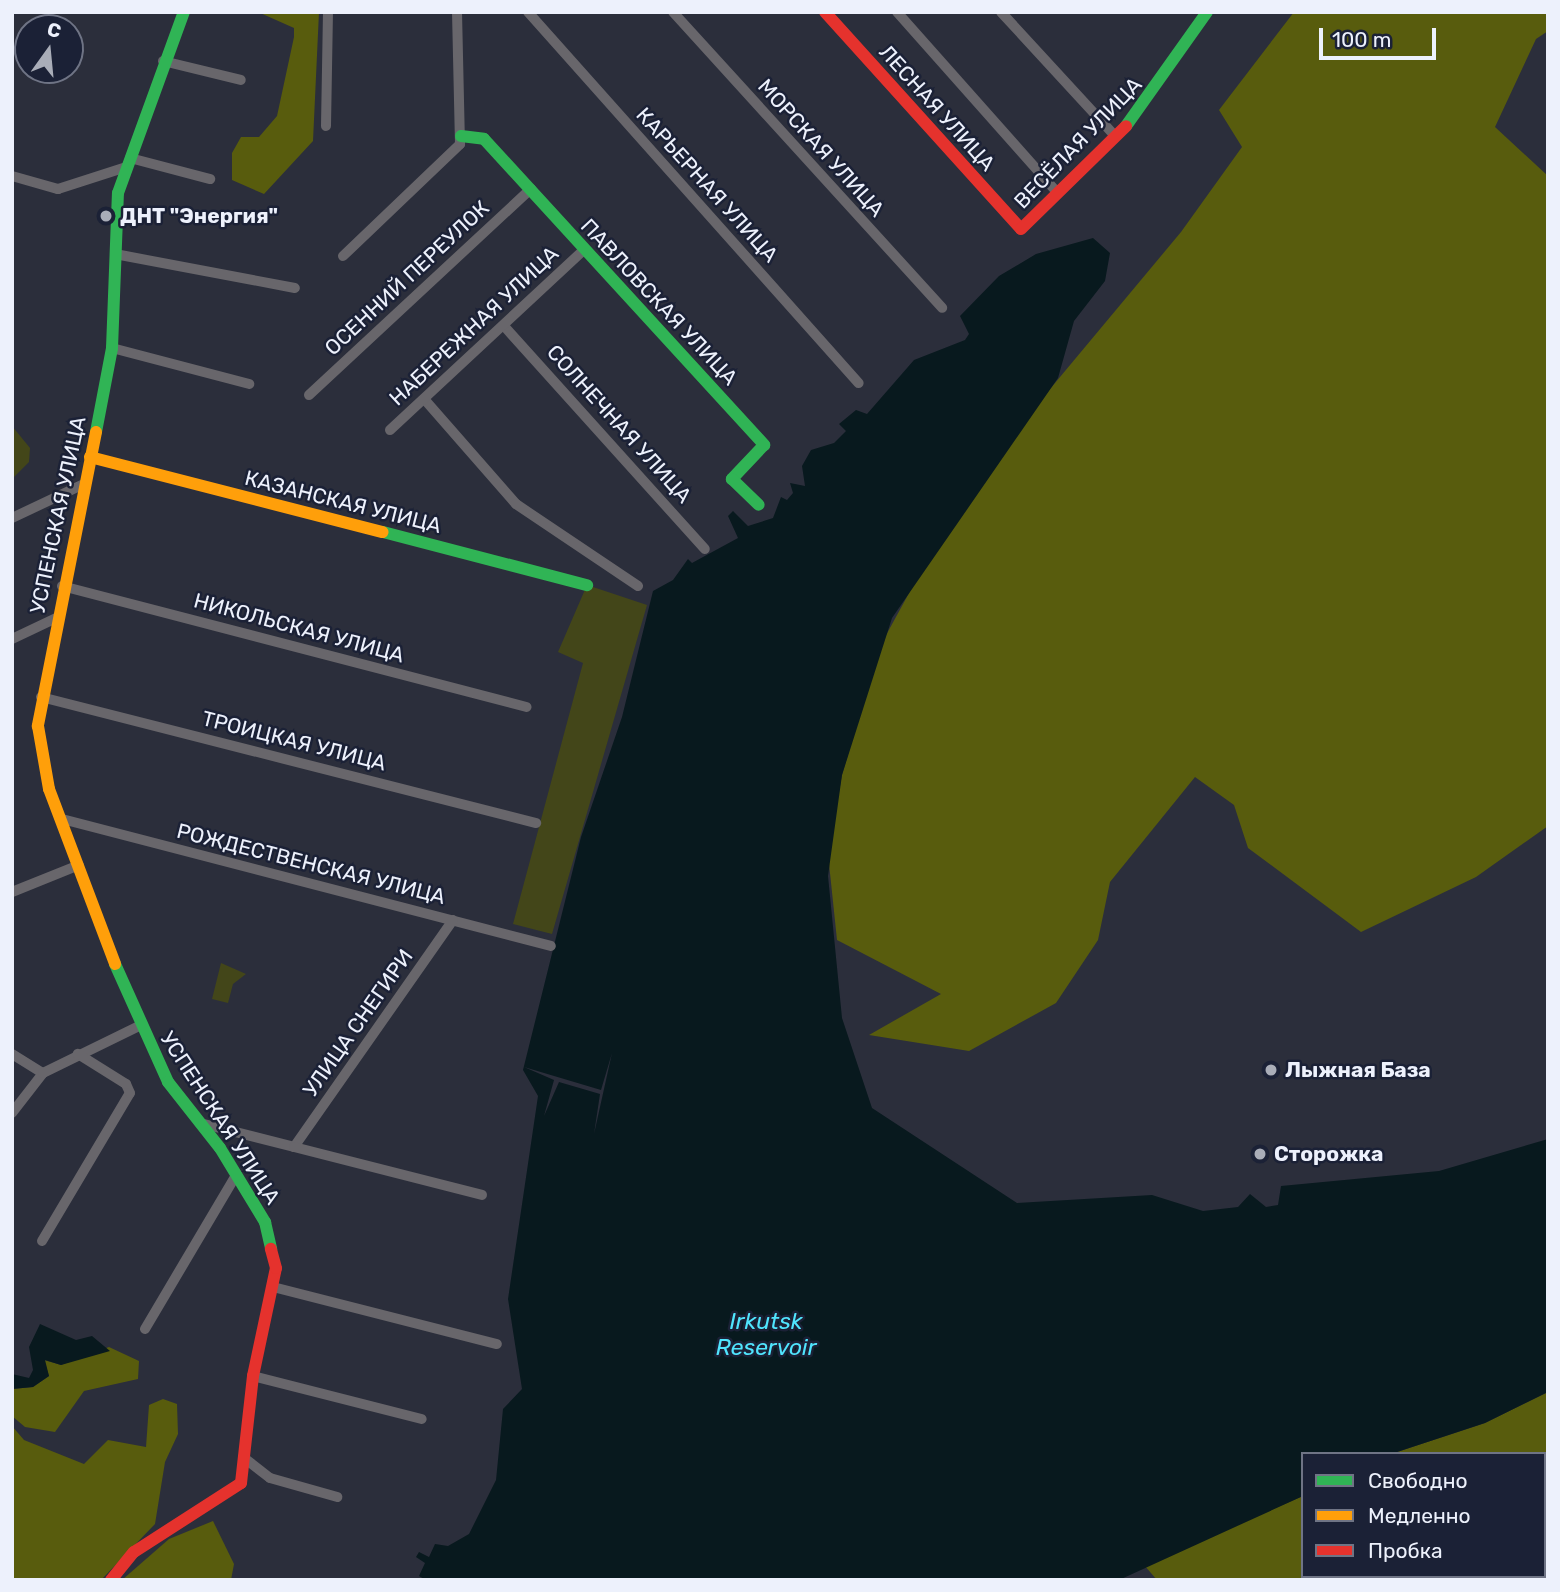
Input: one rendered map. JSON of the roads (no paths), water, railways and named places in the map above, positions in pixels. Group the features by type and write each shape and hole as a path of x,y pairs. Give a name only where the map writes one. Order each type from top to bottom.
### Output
{"street":[{"name":"УСПЕНСКАЯ УЛИЦА","path":"111,1580 141,1547 241,1483 241,1454 253,1376 273,1287 272,1238 236,1175 168,1082 139,1026 42,762 41,697 112,348 114,218 128,163 163,61 184,12"},
{"path":"326,127 328,12"},
{"path":"343,256 457,151 461,136 457,12"},
{"name":"КАРЬЕРНАЯ УЛИЦА","path":"528,12 858,383"},
{"name":"МОРСКАЯ УЛИЦА","path":"673,12 942,309"},
{"name":"ЛЕСНАЯ УЛИЦА","path":"825,12 1021,229"},
{"path":"897,12 1056,191"},
{"path":"1002,12 1114,135"},
{"name":"ВЕСЁЛАЯ УЛИЦА","path":"1021,229 1056,191 1145,108 1207,12"},
{"path":"163,61 241,80"},
{"name":"ПАВЛОВСКАЯ УЛИЦА","path":"461,136 484,139 764,445 732,479 759,505"},
{"path":"12,176 58,189 128,163 209,179"},
{"name":"ОСЕННИЙ ПЕРЕУЛОК","path":"309,395 531,189"},
{"name":"НАБЕРЕЖНАЯ УЛИЦА","path":"390,430 584,250"},
{"path":"115,254 295,288"},
{"name":"СОЛНЕЧНАЯ УЛИЦА","path":"503,326 705,549"},
{"path":"112,348 249,384"},
{"path":"425,400 516,504 638,586"},
{"name":"КАЗАНСКАЯ УЛИЦА","path":"90,457 587,585"},
{"path":"12,518 84,484"},
{"name":"НИКОЛЬСКАЯ УЛИЦА","path":"62,586 526,707"},
{"path":"12,639 56,618"},
{"name":"ТРОИЦКАЯ УЛИЦА","path":"41,697 536,823"},
{"name":"РОЖДЕСТВЕНСКАЯ УЛИЦА","path":"62,819 551,946"},
{"path":"12,892 79,865"},
{"name":"УЛИЦА СНЕГИРИ","path":"294,1147 453,920"},
{"path":"12,1113 43,1073 139,1026"},
{"path":"12,1054 43,1073"},
{"path":"42,1241 130,1093 126,1084 78,1054"},
{"path":"200,1124 482,1195"},
{"path":"145,1329 236,1175"},
{"path":"273,1287 497,1344"},
{"path":"253,1376 422,1419"},
{"path":"241,1454 257,1472 337,1497"}],"water":[{"name":"Irkutsk Reservoir","path":"1093,238 1110,253 1105,281 1074,321 1058,378 892,618 842,775 828,876 842,1018 872,1108 1017,1203 1152,1195 1203,1211 1238,1207 1250,1194 1266,1207 1278,1205 1281,1186 1439,1171 1548,1139 1548,1392 1485,1423 1397,1452 1301,1452 1301,1497 1119,1580 426,1580 419,1576 425,1563 416,1557 419,1552 429,1557 435,1544 448,1546 469,1534 496,1480 503,1409 522,1389 508,1299 538,1096 523,1070 581,837 622,717 653,591 673,580 688,559 692,563 738,538 728,516 733,511 748,526 773,518 781,497 787,500 793,493 790,483 805,486 802,466 811,450 834,443 846,431 839,424 856,410 867,414 914,360 965,340 969,334 960,316 999,276 1036,254"},
{"path":"40,1324 76,1340 92,1336 110,1351 61,1365 45,1360 49,1376 33,1387 12,1389 12,1374 29,1378 33,1370 29,1347"}],"place":[{"name":"ДНТ \"Энергия\"","path":"106,216"},
{"name":"Лыжная База","path":"1271,1070"},
{"name":"Сторожка","path":"1260,1154"}]}
